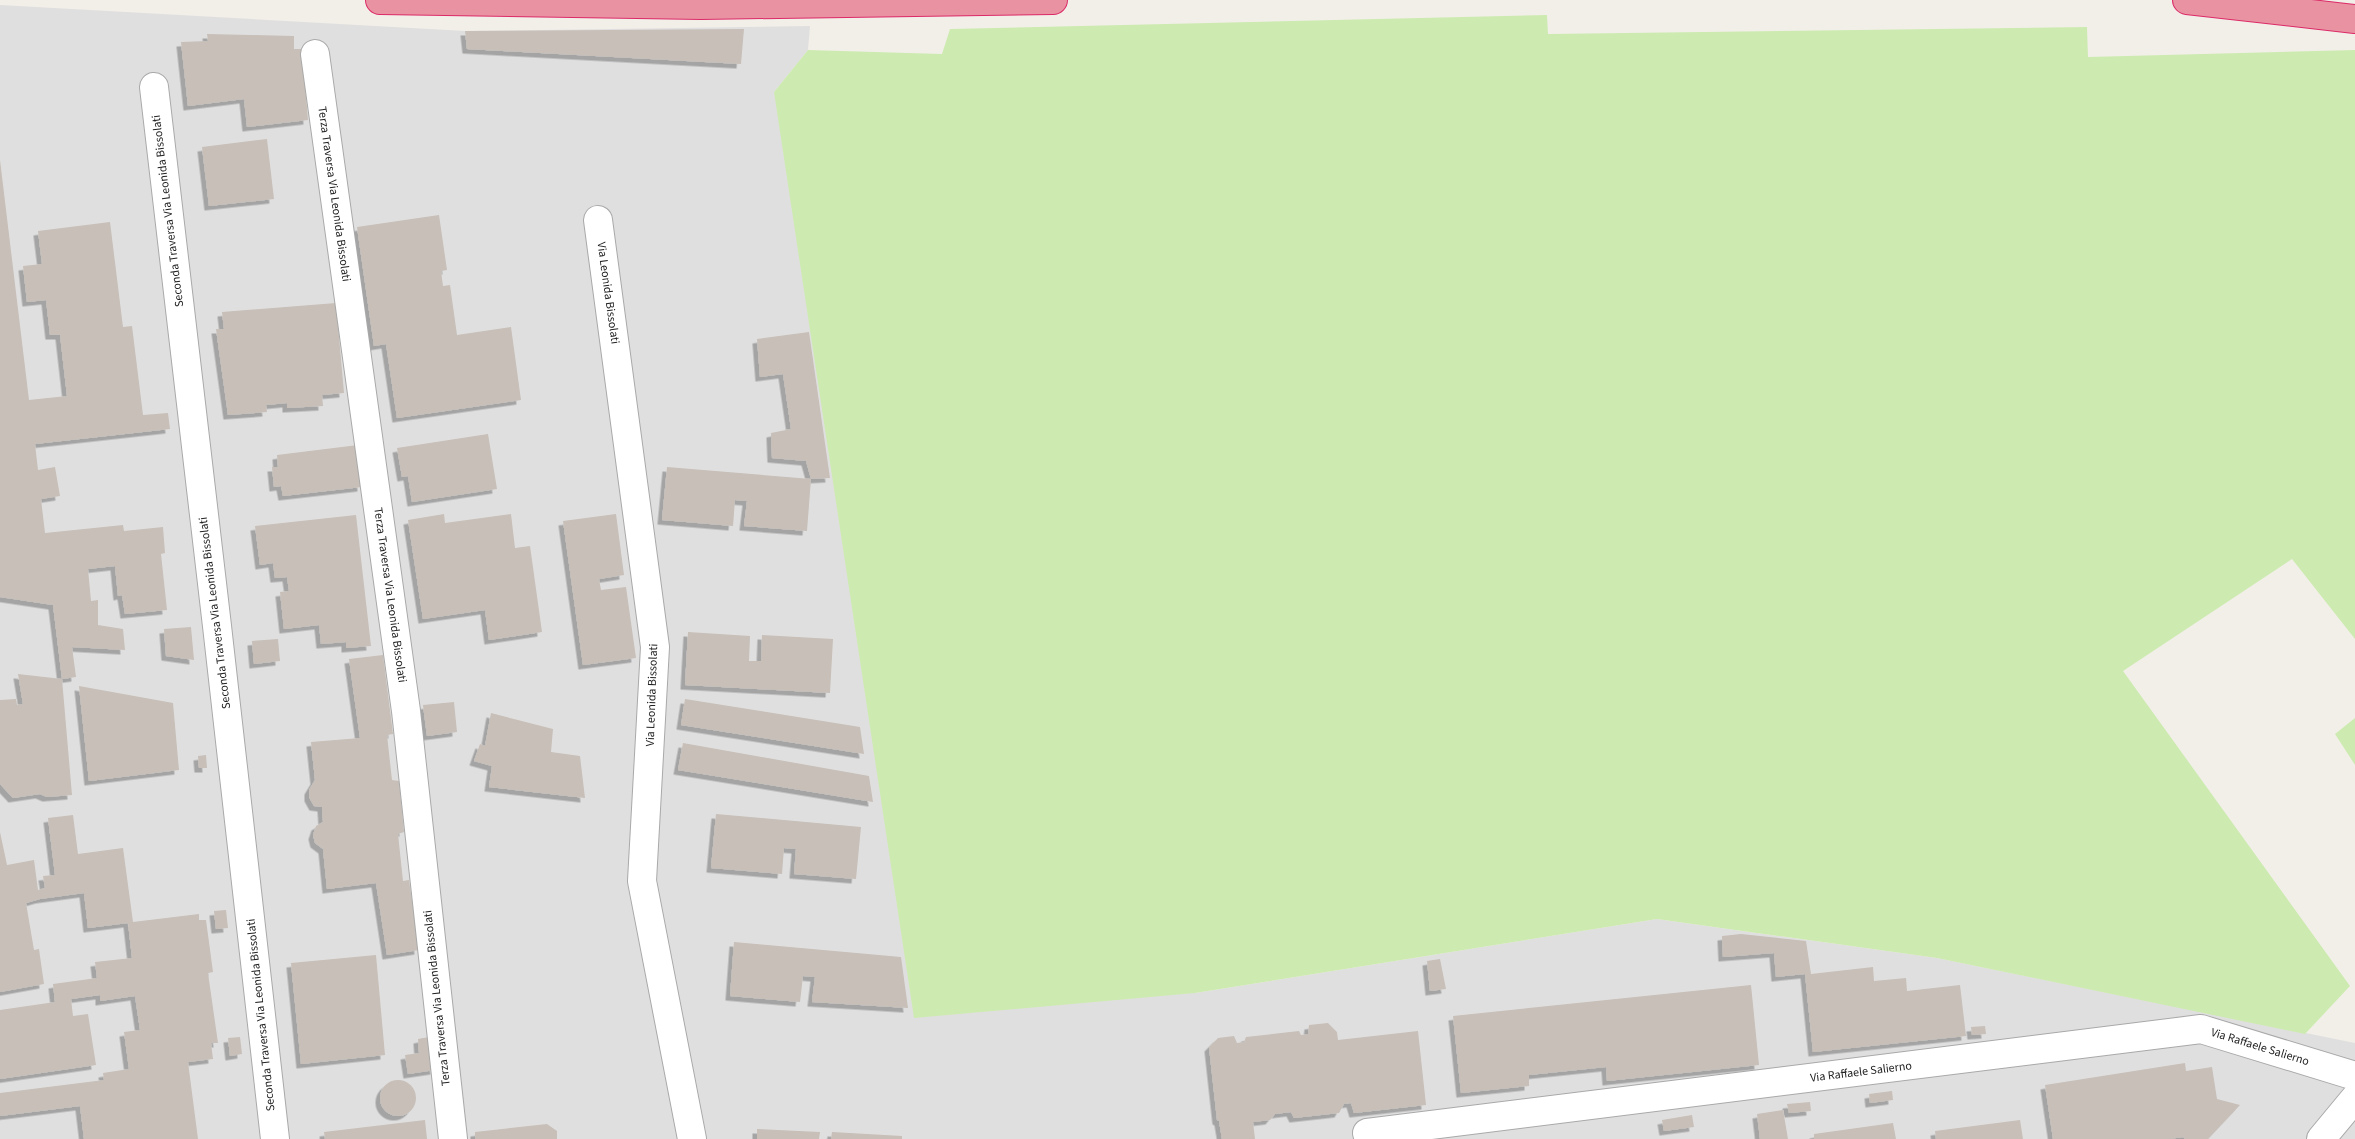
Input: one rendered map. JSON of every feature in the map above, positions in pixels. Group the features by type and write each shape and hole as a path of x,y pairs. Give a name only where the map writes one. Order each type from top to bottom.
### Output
{"highway":[{"path":"380,0 701,5 1053,0"},
{"path":"2187,0 2355,19"}],"street":[{"name":"Terza Traversa Via Leonida Bissolati","path":"315,54 406,711 453,1139"},
{"name":"Seconda Traversa Via Leonida Bissolati","path":"154,87 274,1139"},
{"name":"Via Leonida Bissolati","path":"598,220 655,647 642,881 692,1139"},
{"name":"Via Raffaele Salierno","path":"1368,1139 1367,1132 2201,1030 2355,1076"},
{"path":"2321,1139 2355,1098"}],"shaded area":[{"path":"0,5 465,31 810,26 808,50 774,92 1195,993 1657,919 1937,958 2355,1043 2355,1139 0,1139"}],"green space":[{"path":"1547,15 1548,34 2087,27 2088,57 2355,50 2355,639 2292,559 2123,671 2350,986 2305,1034 1937,958 1657,919 1195,993 914,1018 774,92 808,50 942,54 950,29"},
{"path":"2355,718 2355,765 2335,734"}],"building":[{"path":"744,29 741,64 467,49 465,31"},
{"path":"207,34 294,36 294,49 302,49 308,120 247,127 244,99 188,106 181,42 208,41"},
{"path":"267,139 274,199 209,206 202,147"},
{"path":"0,160 29,400 67,396 60,335 50,335 46,300 27,302 23,266 42,264 38,231 110,222 123,327 132,326 143,415 168,413 170,429 35,444 38,470 55,467 60,496 41,499 45,533 123,525 124,531 163,527 165,553 161,554 167,610 125,614 122,595 118,596 115,566 88,569 91,601 98,600 98,625 123,629 125,650 72,647 76,677 62,679 53,605 0,597"},
{"path":"439,215 447,270 441,271 443,286 450,285 457,335 511,327 521,400 397,418 386,344 374,346 357,227"},
{"path":"336,303 344,393 322,395 323,406 287,408 287,403 266,405 267,412 228,415 216,329 224,329 222,312"},
{"path":"809,332 830,478 811,479 806,461 772,458 771,433 791,429 783,374 760,377 757,339"},
{"path":"488,434 497,489 412,502 408,476 402,477 397,448"},
{"path":"358,445 362,487 283,496 281,486 274,487 272,467 278,467 277,455"},
{"path":"667,467 811,479 807,531 744,526 747,501 735,500 733,526 662,520"},
{"path":"444,514 445,523 511,514 515,548 530,546 542,632 489,640 485,610 423,619 408,520"},
{"path":"616,514 624,575 599,579 601,590 626,587 636,658 583,665 563,521"},
{"path":"356,515 371,646 346,648 346,642 321,644 319,625 284,629 280,592 289,591 287,577 275,578 273,563 260,565 255,526"},
{"path":"191,627 194,660 166,656 164,629"},
{"path":"688,632 750,636 749,661 761,661 762,635 833,639 830,693 685,685"},
{"path":"278,639 280,661 254,664 252,641"},
{"path":"383,655 393,734 387,735 392,780 399,781 404,832 398,834 403,881 409,880 419,950 387,955 376,883 327,889 323,849 315,843 313,835 316,826 323,822 322,807 314,806 309,797 309,790 315,780 311,742 360,738 349,659"},
{"path":"18,674 62,679 72,795 47,797 40,794 13,798 0,784 0,700 16,699 17,705 23,704"},
{"path":"79,686 173,703 179,770 89,781"},
{"path":"685,699 860,727 864,754 681,725"},
{"path":"454,702 457,732 427,736 423,705"},
{"path":"491,713 553,729 551,752 580,756 585,798 489,787 492,766 474,761 480,744 485,746"},
{"path":"683,743 869,776 873,802 678,770"},
{"path":"206,755 207,768 199,768 198,756"},
{"path":"716,814 861,827 856,879 794,874 796,849 784,848 782,874 711,868"},
{"path":"73,815 78,854 123,848 133,922 199,914 199,920 206,920 213,972 208,973 218,1043 211,1043 213,1059 188,1062 198,1139 84,1139 80,1106 0,1116 0,1093 104,1080 103,1073 129,1069 124,1032 140,1030 135,996 100,1001 100,995 71,999 73,1016 88,1014 96,1065 0,1079 0,1010 55,1002 53,984 97,978 95,962 132,958 128,923 88,928 84,893 40,899 26,903 34,950 39,949 44,984 0,992 0,832 7,865 34,860 38,890 45,888 43,876 55,875 48,818"},
{"path":"226,910 228,928 216,929 214,911"},
{"path":"1741,934 1806,941 1811,974 1873,967 1874,981 1906,978 1907,991 1960,985 1966,1036 1813,1052 1805,974 1776,977 1774,953 1723,957 1722,936"},
{"path":"734,942 901,957 908,1008 812,1002 815,977 803,976 800,1002 730,996"},
{"path":"376,955 385,1055 301,1064 291,963"},
{"path":"1440,959 1446,989 1430,991 1427,961"},
{"path":"1751,985 1759,1065 1607,1081 1606,1067 1529,1075 1529,1086 1461,1093 1453,1016"},
{"path":"1328,1023 1337,1032 1338,1040 1418,1031 1426,1105 1354,1113 1351,1103 1344,1104 1339,1113 1294,1118 1291,1112 1275,1114 1270,1120 1253,1122 1255,1139 1222,1139 1219,1121 1217,1120 1209,1047 1218,1038 1234,1036 1237,1043 1244,1042 1246,1037 1299,1031 1301,1035 1308,1034 1309,1025"},
{"path":"1985,1026 1986,1034 1972,1035 1971,1027"},
{"path":"240,1037 242,1054 230,1056 228,1038"},
{"path":"429,1037 435,1070 408,1074 405,1055 419,1053 418,1039"},
{"path":"2185,1063 2186,1071 2212,1067 2217,1099 2240,1105 2208,1139 2185,1139 2183,1137 2169,1139 2053,1139 2045,1085"},
{"path":"398,1080 405,1081 411,1085 415,1091 415,1105 411,1111 405,1115 398,1116 391,1115 385,1111 381,1105 380,1098 381,1091 385,1085 391,1081"},
{"path":"1892,1091 1893,1100 1870,1103 1869,1094"},
{"path":"1810,1102 1811,1111 1789,1113 1787,1104"},
{"path":"1783,1110 1788,1139 1760,1139 1757,1114"},
{"path":"1692,1115 1694,1127 1664,1131 1662,1120"},
{"path":"425,1120 427,1139 325,1139 324,1132"},
{"path":"2020,1120 2023,1139 1936,1139 1935,1131"},
{"path":"1893,1123 1896,1139 1814,1139 1814,1134"},
{"path":"547,1124 557,1131 557,1139 475,1139 475,1132"},
{"path":"757,1129 820,1132 819,1139 757,1139"},
{"path":"832,1132 902,1136 902,1139 831,1139"}]}
